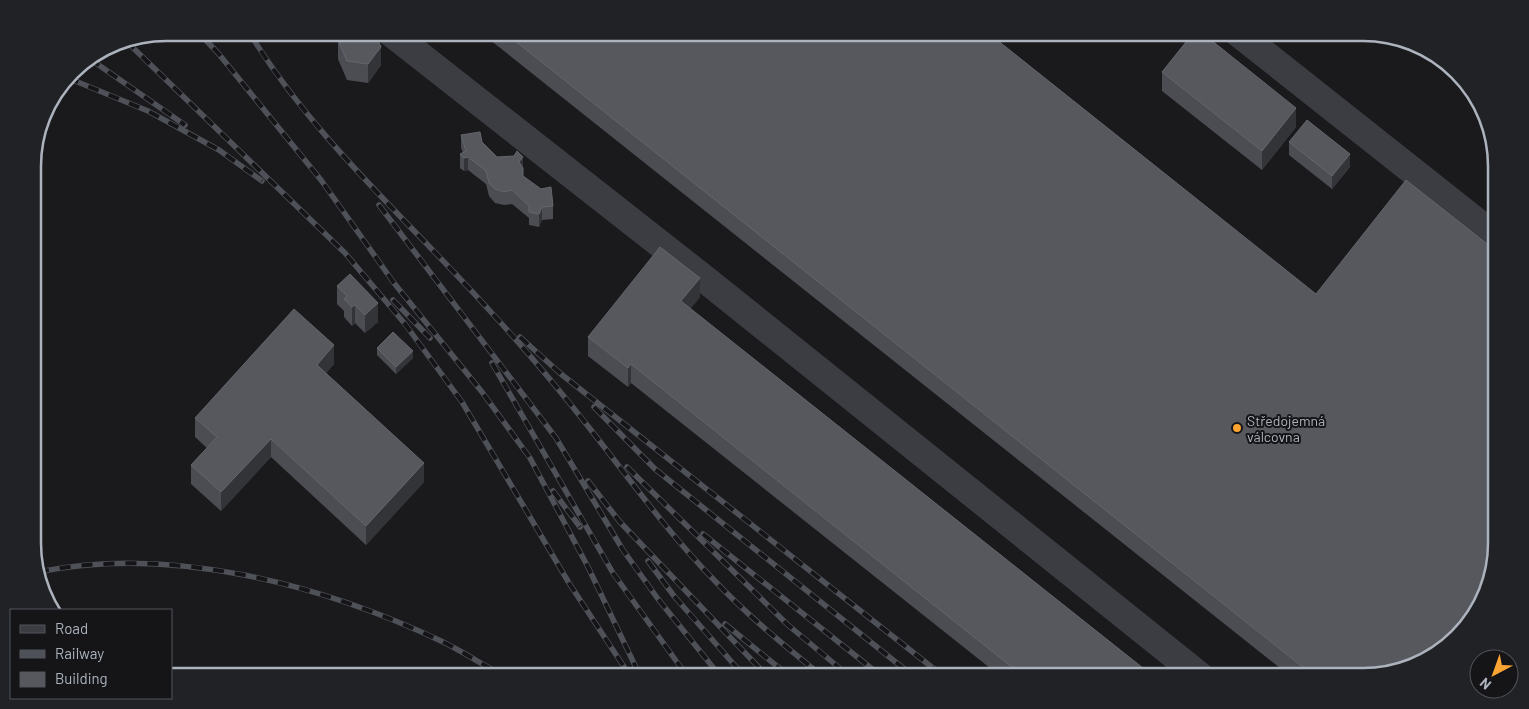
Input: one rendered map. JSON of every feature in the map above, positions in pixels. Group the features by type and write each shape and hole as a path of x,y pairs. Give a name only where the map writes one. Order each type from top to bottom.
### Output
{"lane":[{"path":"1249,41 1488,230"},
{"path":"402,42 706,280 1189,667"}],"building":[{"name":"Středojemná válcovna","path":"999,41 1316,294 1406,180 1488,245 1488,542 1487,559 1478,590 1462,619 1451,631 1439,642 1418,655 1403,661 1371,667 1303,667 516,42"},
{"path":"1187,41 1212,41 1296,108 1262,151 1162,72"},
{"path":"339,42 379,42 381,47 368,64 347,61"},
{"path":"1307,120 1350,154 1332,176 1289,142"},
{"path":"480,132 482,142 497,157 514,156 517,151 523,157 519,162 523,168 523,176 541,189 551,187 553,206 542,207 539,214 529,212 529,206 512,190 504,192 495,189 489,183 486,171 468,157 464,158 460,154 466,151 461,135"},
{"path":"660,247 700,278 681,301 1142,667 1012,667 631,364 628,368 588,337"},
{"path":"350,274 378,303 365,315 355,305 352,307 344,299 347,296 337,286"},
{"path":"294,309 334,345 317,365 424,463 366,526 271,439 221,492 191,465 217,437 195,418"},
{"path":"393,332 413,351 396,367 377,348"}],"railway":[{"path":"207,42 321,180 394,283 482,392 530,458 588,567 636,668"},
{"path":"256,42 302,108 363,177 503,325 554,384 666,526 698,563 754,619 812,667"},
{"path":"132,47 345,253 405,324 462,402 569,583 625,668"},
{"path":"96,63 185,125"},
{"path":"75,81 148,111 219,150 262,181"},
{"path":"379,205 556,438 623,550 658,599 713,668"},
{"path":"393,300 430,338"},
{"path":"520,337 561,374 932,667"},
{"path":"492,363 613,573 681,668"},
{"path":"594,407 655,469 902,667"},
{"path":"627,467 788,625 839,667"},
{"path":"588,481 620,522 759,668"},
{"path":"553,491 580,527"},
{"path":"703,534 870,667"},
{"path":"648,561 674,596 737,668"},
{"path":"45,571 89,565 140,563 192,567 244,575 346,602 449,645 489,668"},
{"path":"725,624 779,667"}],"place":[{"name":"Středojemná válcovna","path":"1237,428"}]}
